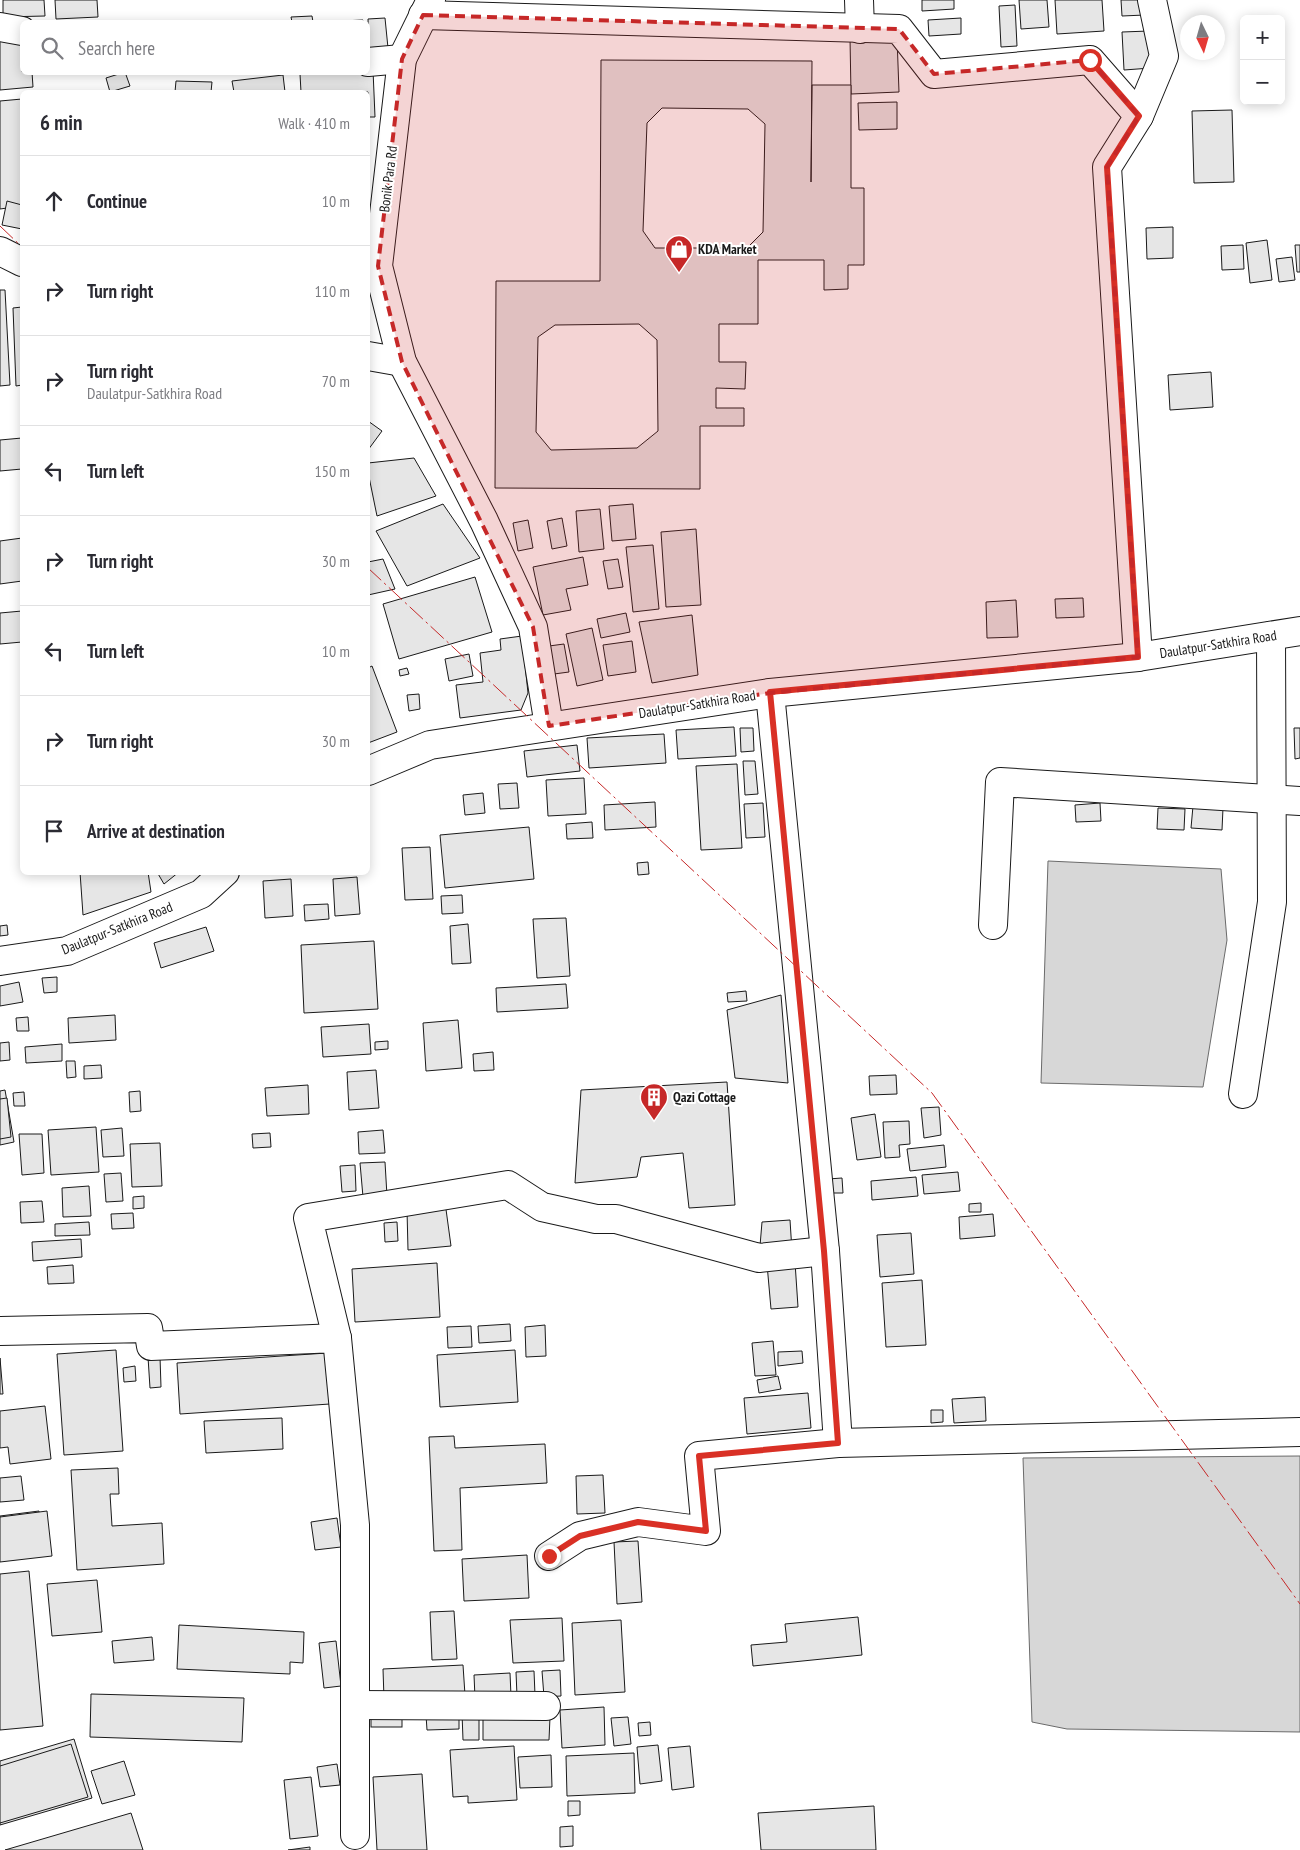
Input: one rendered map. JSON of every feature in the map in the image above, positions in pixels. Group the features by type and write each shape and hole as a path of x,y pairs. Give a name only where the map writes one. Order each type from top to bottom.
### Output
{"street":[{"path":"859,0 860,29"},
{"path":"1138,657 1107,167 1139,116 1164,56 1152,0"},
{"path":"427,8 860,29 899,29 934,74 1090,60 1139,116"},
{"name":"Bonik Para Rd","path":"427,8 402,59 378,266 402,362 484,521 534,627 549,726"},
{"path":"0,27 20,31"},
{"path":"370,62 402,59"},
{"path":"0,252 20,261"},
{"path":"370,356 402,362"},
{"name":"Daulatpur-Satkhira Road","path":"370,770 430,744 770,692 1138,657 1300,631"},
{"path":"1242,1094 1272,902 1271,636"},
{"path":"770,692 824,1251 838,1443"},
{"path":"993,925 1000,782 1300,801"},
{"name":"Daulatpur-Satkhira Road","path":"0,961 67,951 201,894 221,875"},
{"path":"355,1835 355,1525 337,1338 308,1218 508,1185 542,1207 596,1219 616,1219 759,1258 824,1251"},
{"path":"0,1331 148,1328 151,1346 337,1338"},
{"path":"549,1556 580,1536 638,1522 706,1531 699,1456 838,1443 1300,1432"},
{"path":"355,1705 546,1706"}],"highlighted area":[{"path":"423,15 899,29 934,74 1090,60 1139,116 1107,167 1138,657 770,693 549,726 533,627 402,362 378,266 402,59"}],"shaded area":[{"path":"1048,861 1221,869 1227,940 1203,1087 1041,1083"},
{"path":"1300,1456 1300,1732 1067,1729 1032,1722 1023,1458"}],"building":[{"path":"3,0 44,0 45,16 3,17"},
{"path":"55,0 97,0 98,17 56,19"},
{"path":"922,0 954,0 954,9 922,11"},
{"path":"1019,0 1047,0 1049,27 1021,29"},
{"path":"1055,0 1102,0 1104,31 1057,34"},
{"path":"1121,0 1144,0 1145,15 1122,16"},
{"path":"1015,5 1017,46 1001,47 999,6"},
{"path":"312,16 313,20 292,20 291,17"},
{"path":"385,18 388,48 370,49 370,20 368,19"},
{"path":"961,18 961,34 929,36 928,20"},
{"path":"1149,31 1151,68 1124,70 1122,32"},
{"path":"897,37 899,92 851,94 850,38"},
{"path":"20,38 20,75 32,75 33,87 0,90 0,39"},
{"name":"KDA Market","path":"601,60 812,61 811,182 812,85 851,85 851,188 864,188 864,265 848,265 848,289 824,290 824,260 758,260 758,324 719,324 719,362 746,362 745,389 716,388 716,408 744,408 744,426 700,426 700,489 495,488 496,281 600,281","holes":["662,108 748,109 765,124 763,232 747,248 655,248 643,231 647,123","639,324 657,340 658,431 637,448 551,450 536,432 538,337 555,325"]},
{"path":"373,70 375,117 370,117 370,90 301,90 300,75 370,75 370,71"},
{"path":"116,75 126,75 130,86 109,90 106,78"},
{"path":"283,75 285,90 234,90 232,81"},
{"path":"176,81 212,82 211,90 175,90"},
{"path":"20,99 20,206 0,209 0,101"},
{"path":"897,102 897,129 859,130 858,103"},
{"path":"1232,110 1234,182 1194,183 1192,111"},
{"path":"7,201 20,204 20,229 2,225"},
{"path":"1173,227 1173,258 1147,259 1146,228"},
{"path":"1267,240 1272,280 1250,283 1246,243"},
{"path":"1243,245 1244,269 1222,270 1221,246"},
{"path":"1295,245 1300,245 1300,272 1297,272"},
{"path":"1292,257 1295,280 1279,282 1276,259"},
{"path":"0,290 5,290 10,385 0,386"},
{"path":"20,307 20,385 16,386 13,308"},
{"path":"1211,372 1213,407 1170,410 1168,375"},
{"path":"370,422 382,431 370,447"},
{"path":"20,438 20,469 0,471 0,440"},
{"path":"414,458 436,496 377,516 370,482 370,463"},
{"path":"443,504 480,558 407,586 376,531"},
{"path":"633,504 636,539 612,541 609,506"},
{"path":"600,509 604,549 579,552 576,511"},
{"path":"562,518 567,546 552,549 547,521"},
{"path":"528,520 533,548 518,551 513,523"},
{"path":"696,529 701,605 666,607 661,532"},
{"path":"20,538 20,581 0,584 0,541"},
{"path":"653,545 659,609 633,612 626,547"},
{"path":"583,557 588,585 566,589 571,610 543,615 533,567"},
{"path":"383,559 395,589 370,595 370,562"},
{"path":"618,559 623,587 608,589 603,561"},
{"path":"475,577 492,632 399,659 383,604"},
{"path":"1083,598 1084,617 1056,618 1055,599"},
{"path":"1016,600 1018,637 987,638 986,602"},
{"path":"20,611 20,642 0,644 0,613"},
{"path":"626,613 630,632 601,638 597,619"},
{"path":"692,615 698,675 652,683 639,622"},
{"path":"592,628 603,680 577,686 566,634"},
{"path":"522,636 528,693 521,710 460,718 456,685 483,682 480,653 501,650 500,639"},
{"path":"632,641 636,672 608,676 603,645"},
{"path":"564,644 569,672 554,674 549,646"},
{"path":"469,654 473,676 449,681 445,659"},
{"path":"372,666 397,732 370,742 370,667"},
{"path":"407,668 409,674 400,676 399,670"},
{"path":"419,694 420,709 409,711 407,695"},
{"path":"734,727 736,756 678,759 676,730"},
{"path":"740,728 753,728 754,751 741,752"},
{"path":"1294,728 1300,728 1300,758 1295,759"},
{"path":"664,734 666,763 589,768 587,738"},
{"path":"577,745 580,771 527,777 524,751"},
{"path":"743,761 755,761 758,794 745,795"},
{"path":"737,764 742,848 701,850 696,766"},
{"path":"584,778 586,814 548,816 546,780"},
{"path":"517,783 519,808 500,809 498,784"},
{"path":"483,793 485,813 465,815 463,795"},
{"path":"655,802 656,827 605,830 604,805"},
{"path":"763,803 765,837 746,838 744,804"},
{"path":"1100,803 1101,821 1076,822 1075,805"},
{"path":"1193,806 1223,808 1222,830 1191,828"},
{"path":"1158,808 1185,809 1184,830 1157,829"},
{"path":"592,822 593,838 567,839 566,824"},
{"path":"529,827 534,879 445,888 440,835"},
{"path":"430,847 433,899 405,900 402,848"},
{"path":"648,862 649,874 638,875 637,863"},
{"path":"80,875 148,875 151,892 83,915"},
{"path":"159,875 175,875 164,884"},
{"path":"357,877 360,914 335,916 333,879"},
{"path":"291,879 293,916 265,918 263,881"},
{"path":"462,895 463,913 442,914 441,896"},
{"path":"328,904 329,919 305,921 304,905"},
{"path":"566,918 570,976 537,978 533,919"},
{"path":"468,924 471,963 452,964 450,926"},
{"path":"7,925 8,935 0,936 0,926"},
{"path":"206,927 214,951 161,968 154,943"},
{"path":"374,941 378,1009 304,1013 301,945"},
{"path":"57,977 57,992 44,993 42,978"},
{"path":"19,982 23,1002 0,1006 0,986"},
{"path":"566,984 568,1008 497,1012 496,988"},
{"path":"746,991 747,1001 728,1002 727,993"},
{"path":"781,995 788,1083 735,1078 727,1010"},
{"path":"115,1015 116,1040 69,1043 68,1018"},
{"path":"28,1017 29,1031 17,1031 16,1018"},
{"path":"458,1020 462,1068 426,1071 423,1023"},
{"path":"369,1024 371,1054 323,1057 321,1027"},
{"path":"388,1041 388,1049 375,1050 375,1042"},
{"path":"9,1042 10,1060 0,1061 0,1043"},
{"path":"62,1044 62,1061 26,1063 25,1047"},
{"path":"493,1052 494,1070 474,1071 473,1054"},
{"path":"66,1061 75,1061 76,1077 67,1078"},
{"path":"101,1065 102,1078 84,1079 84,1066"},
{"path":"376,1070 379,1108 349,1110 347,1072"},
{"path":"896,1075 897,1094 870,1095 869,1076"},
{"name":"Qazi Cottage","path":"727,1082 735,1205 689,1208 683,1153 641,1157 637,1177 575,1183 581,1090"},
{"path":"308,1085 309,1114 267,1116 265,1088"},
{"path":"5,1090 14,1142 0,1145 0,1091"},
{"path":"140,1091 141,1111 130,1112 129,1092"},
{"path":"24,1092 25,1106 14,1106 13,1093"},
{"path":"7,1098 11,1137 0,1139 0,1099"},
{"path":"939,1107 941,1135 924,1138 921,1108"},
{"path":"875,1114 881,1157 857,1160 851,1118"},
{"path":"909,1121 910,1144 899,1145 900,1157 885,1158 883,1122"},
{"path":"96,1127 99,1172 51,1175 48,1130"},
{"path":"122,1128 124,1156 103,1157 101,1130"},
{"path":"383,1130 385,1153 359,1154 358,1132"},
{"path":"270,1133 271,1147 253,1148 252,1134"},
{"path":"19,1134 42,1134 44,1173 22,1175"},
{"path":"160,1143 162,1186 132,1187 130,1144"},
{"path":"944,1145 946,1167 910,1171 907,1149"},
{"path":"385,1162 387,1196 363,1197 360,1163"},
{"path":"355,1165 356,1191 342,1192 340,1166"},
{"path":"958,1172 960,1191 924,1194 922,1175"},
{"path":"121,1173 123,1201 106,1202 104,1174"},
{"path":"916,1177 918,1196 872,1200 871,1181"},
{"path":"842,1178 843,1193 828,1193 828,1179"},
{"path":"89,1186 91,1216 63,1217 62,1188"},
{"path":"144,1196 144,1208 133,1209 133,1197"},
{"path":"42,1201 44,1222 21,1223 20,1202"},
{"path":"445,1202 451,1246 408,1250 407,1210"},
{"path":"981,1203 981,1212 969,1212 969,1204"},
{"path":"133,1213 134,1228 112,1229 111,1214"},
{"path":"993,1214 995,1236 960,1239 959,1217"},
{"path":"790,1220 792,1251 759,1258 762,1222"},
{"path":"89,1222 90,1235 55,1236 55,1224"},
{"path":"397,1222 398,1241 385,1242 384,1223"},
{"path":"911,1233 914,1274 880,1277 877,1235"},
{"path":"81,1239 82,1257 33,1261 32,1242"},
{"path":"795,1262 798,1307 771,1309 767,1264"},
{"path":"437,1263 440,1317 355,1322 352,1269"},
{"path":"73,1265 74,1283 48,1284 47,1267"},
{"path":"922,1280 926,1345 886,1347 882,1283"},
{"path":"510,1324 511,1341 479,1343 478,1326"},
{"path":"545,1325 546,1356 526,1357 525,1327"},
{"path":"471,1326 472,1347 448,1348 447,1327"},
{"path":"773,1341 776,1375 755,1376 752,1343"},
{"path":"116,1350 123,1451 64,1455 57,1354"},
{"path":"515,1350 518,1402 440,1407 437,1355"},
{"path":"802,1351 803,1363 778,1366 778,1352"},
{"path":"327,1353 330,1404 180,1414 177,1363"},
{"path":"148,1357 160,1357 161,1387 150,1388"},
{"path":"0,1358 3,1394 0,1394"},
{"path":"135,1366 136,1381 124,1382 123,1368"},
{"path":"778,1376 781,1389 759,1393 757,1380"},
{"path":"808,1393 811,1428 747,1434 744,1398"},
{"path":"985,1397 986,1421 954,1423 952,1399"},
{"path":"45,1406 51,1459 10,1464 8,1447 0,1448 0,1411"},
{"path":"931,1410 943,1410 943,1422 931,1423"},
{"path":"282,1418 283,1449 206,1453 204,1421"},
{"path":"454,1436 455,1448 545,1444 547,1483 460,1488 462,1550 434,1551 429,1437"},
{"path":"118,1468 119,1494 110,1494 112,1526 162,1523 164,1564 77,1570 71,1470"},
{"path":"603,1475 605,1513 577,1514 576,1476"},
{"path":"21,1476 24,1500 0,1502 0,1478"},
{"path":"39,1511 44,1554 0,1560 0,1516"},
{"path":"47,1511 52,1556 0,1562 0,1517"},
{"path":"337,1518 341,1547 315,1550 311,1522"},
{"path":"638,1541 642,1602 617,1604 614,1542"},
{"path":"527,1555 529,1598 464,1601 462,1559"},
{"path":"29,1571 43,1726 0,1730 0,1574"},
{"path":"97,1580 102,1632 52,1636 47,1584"},
{"path":"454,1611 457,1659 432,1660 430,1612"},
{"path":"858,1617 862,1655 753,1666 751,1645 787,1642 785,1624"},
{"path":"562,1618 564,1661 513,1663 510,1620"},
{"path":"621,1620 625,1692 575,1695 572,1623"},
{"path":"179,1625 304,1632 303,1663 290,1662 290,1674 177,1669"},
{"path":"152,1637 154,1660 114,1663 112,1641"},
{"path":"336,1641 341,1686 324,1688 319,1643"},
{"path":"463,1665 465,1695 384,1699 383,1669"},
{"path":"560,1670 561,1696 544,1697 542,1671"},
{"path":"534,1671 535,1695 517,1696 516,1672"},
{"path":"510,1673 511,1696 475,1698 474,1675"},
{"path":"91,1694 244,1698 242,1742 90,1737"},
{"path":"371,1707 402,1707 402,1727 371,1727"},
{"path":"604,1707 605,1745 562,1748 560,1710"},
{"path":"462,1713 479,1713 479,1740 463,1740"},
{"path":"459,1714 459,1729 427,1730 426,1715"},
{"path":"483,1717 550,1717 549,1740 483,1740"},
{"path":"628,1717 631,1744 614,1746 611,1718"},
{"path":"650,1722 651,1735 639,1736 638,1723"},
{"path":"74,1739 92,1798 0,1825 0,1761"},
{"path":"71,1744 88,1797 0,1823 0,1766"},
{"path":"658,1745 662,1781 640,1784 637,1747"},
{"path":"514,1746 517,1800 468,1803 468,1796 453,1797 450,1750"},
{"path":"690,1746 694,1787 672,1790 668,1748"},
{"path":"634,1753 635,1793 567,1796 566,1756"},
{"path":"551,1755 552,1787 520,1788 518,1757"},
{"path":"124,1761 135,1795 102,1804 91,1771"},
{"path":"337,1764 340,1785 320,1787 317,1767"},
{"path":"422,1774 427,1850 377,1850 373,1777"},
{"path":"311,1777 318,1836 290,1839 284,1780"},
{"path":"568,1801 580,1801 580,1815 568,1816"},
{"path":"874,1806 876,1850 761,1850 758,1813"},
{"path":"131,1813 143,1850 5,1850"},
{"path":"573,1826 573,1846 560,1847 560,1827"},
{"path":"310,1847 310,1850 288,1850"}],"power":[{"path":"0,226 20,245"},
{"path":"370,570 932,1093 1300,1604"}],"place":[{"name":"KDA Market","path":"679,273"},
{"name":"Qazi Cottage","path":"654,1121"}],"route":[{"path":"549,1556 580,1536 638,1522 706,1531 699,1456 838,1443 824,1251 770,692 1138,657 1107,167 1139,116 1090,60"}]}
